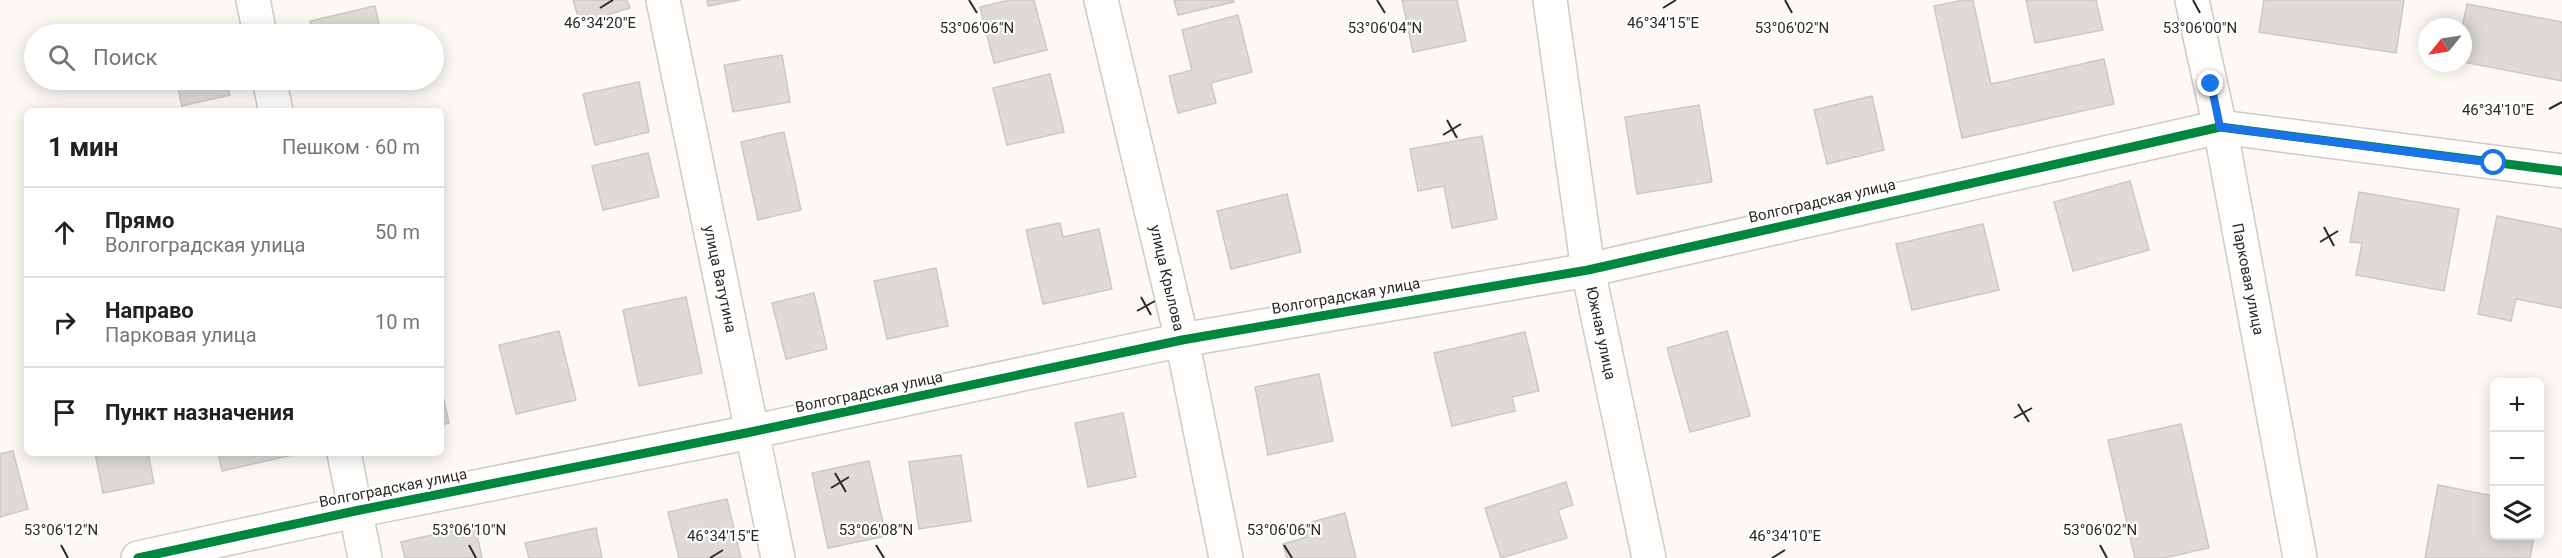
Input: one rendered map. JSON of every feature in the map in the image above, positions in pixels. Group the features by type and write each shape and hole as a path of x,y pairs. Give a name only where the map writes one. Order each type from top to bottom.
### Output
{"street":[{"path":"253,0 258,24"},
{"name":"улица Ватутина","path":"663,0 778,558"},
{"name":"улица Крылова","path":"1101,0 1182,340 1226,558"},
{"name":"Южная улица","path":"1550,0 1588,270 1649,558"},
{"name":"Парковая улица","path":"2192,0 2220,127 2300,558"},
{"path":"271,90 275,108"},
{"name":"Волгоградская улица","path":"138,558 356,511 751,432 1182,340 1588,270 2220,127 2562,171"},
{"path":"345,456 365,558"}],"building":[{"path":"573,0 627,0 630,8 580,23"},
{"path":"707,0 740,0 708,6"},
{"path":"1009,0 1034,0 1047,50 994,63 980,7"},
{"path":"1174,0 1233,0 1234,2 1178,15"},
{"path":"1402,0 1457,0 1466,41 1413,52"},
{"path":"1973,0 1991,84 2104,59 2114,104 1962,138 1934,6"},
{"path":"2026,0 2096,0 2103,30 2035,43"},
{"path":"2264,0 2404,0 2396,53 2259,32"},
{"path":"2467,4 2562,22 2562,81 2472,64 2472,18 2464,18"},
{"path":"375,6 379,24 311,24 310,21"},
{"path":"1238,15 1252,72 1211,83 1216,103 1178,113 1169,76 1192,70 1182,30"},
{"path":"782,55 790,102 733,112 724,65"},
{"path":"1050,74 1064,132 1007,145 993,88"},
{"path":"639,82 649,132 595,145 583,94"},
{"path":"178,90 229,90 230,95 182,106"},
{"path":"1872,96 1884,150 1827,164 1814,110"},
{"path":"1699,105 1712,182 1637,194 1625,117"},
{"path":"784,132 801,210 758,220 741,142"},
{"path":"1482,136 1497,219 1452,228 1444,186 1418,191 1410,149"},
{"path":"648,153 659,197 603,210 592,166"},
{"path":"2130,181 2149,250 2073,271 2054,202"},
{"path":"2359,192 2459,209 2444,291 2356,275 2362,243 2350,242"},
{"path":"1287,194 1301,252 1231,269 1217,211"},
{"path":"2497,216 2562,229 2562,308 2516,299 2511,321 2478,314"},
{"path":"1060,223 1063,237 1099,229 1112,289 1043,304 1026,230"},
{"path":"1983,224 1999,290 1912,310 1896,244"},
{"path":"936,268 948,326 887,339 874,281"},
{"path":"814,293 827,349 786,359 772,303"},
{"path":"686,297 702,373 639,386 623,310"},
{"path":"559,331 576,400 516,414 499,345"},
{"path":"1727,331 1750,416 1690,432 1667,348"},
{"path":"1525,332 1539,391 1512,397 1515,411 1452,426 1434,353"},
{"path":"1319,374 1333,441 1268,455 1255,387"},
{"path":"444,400 449,423 444,424"},
{"path":"1123,413 1136,477 1088,487 1075,423"},
{"path":"2181,424 2209,548 2164,558 2135,558 2108,440"},
{"path":"13,451 28,509 0,517 0,454"},
{"path":"961,455 971,521 919,529 909,462"},
{"path":"96,456 149,456 154,483 103,493"},
{"path":"219,456 288,456 222,471"},
{"path":"869,461 886,536 828,548 812,473"},
{"path":"1566,482 1573,505 1558,510 1567,538 1501,558 1485,508"},
{"path":"2438,485 2490,495 2490,540 2533,540 2530,558 2425,558"},
{"path":"727,499 741,558 679,558 668,512"},
{"path":"1345,513 1356,558 1287,558 1283,544 1307,537 1304,524"},
{"path":"475,525 482,558 405,558 401,542"},
{"path":"596,528 602,558 529,558 525,543"}],"cycle path":[{"path":"138,558 355,511 751,432 1182,340 1588,270 2220,127 2562,171"}],"route":[{"path":"2211,84 2220,127 2494,163"}]}
